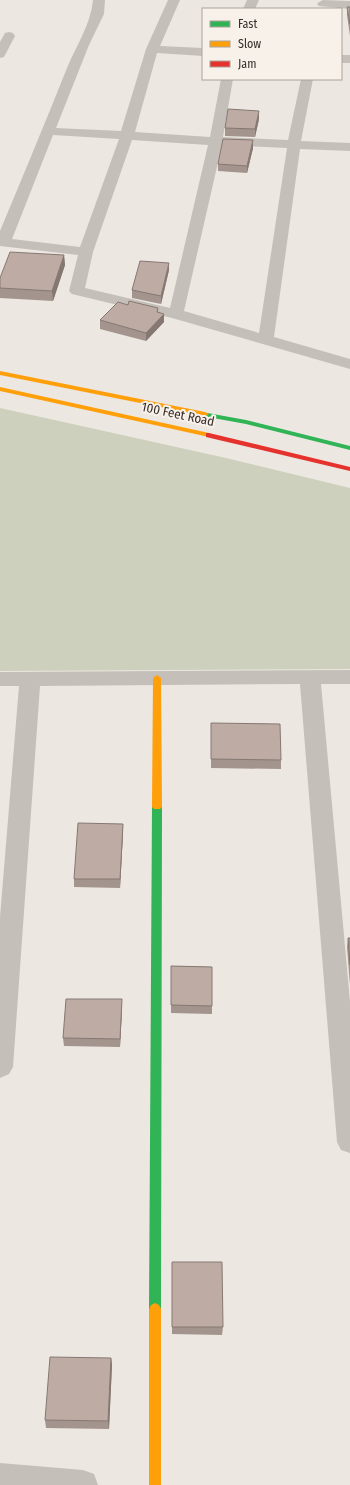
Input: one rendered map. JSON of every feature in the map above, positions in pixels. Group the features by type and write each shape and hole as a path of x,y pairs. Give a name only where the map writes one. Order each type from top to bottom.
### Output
{"main road":[{"name":"100 Feet Road","path":"0,373 246,422 350,448"},
{"name":"100 Feet Road","path":"0,389 234,440 350,469"},
{"path":"154,1485 157,678"}],"street":[{"path":"86,252 1,242 83,45 98,14 99,0"},
{"path":"174,0 152,48 127,136 86,252 77,291 176,314 350,364"},
{"path":"323,4 350,5"},
{"path":"0,54 9,36"},
{"path":"152,48 202,52"},
{"path":"176,314 216,141 227,80"},
{"path":"266,340 294,144 307,80"},
{"path":"48,131 350,147"},
{"path":"310,677 350,1142"},
{"path":"0,679 350,677"},
{"path":"0,1067 30,679"},
{"path":"0,1478 83,1485"}],"green space":[{"path":"0,408 226,458 350,488 350,669 0,671"}],"building":[{"path":"347,7 350,7 350,24"},
{"path":"228,109 259,111 255,129 225,128"},
{"path":"223,139 253,140 247,166 218,164"},
{"path":"10,252 64,255 52,291 0,288 0,278"},
{"path":"140,261 169,263 161,296 132,290"},
{"path":"129,301 158,308 157,312 164,314 146,333 100,320 118,302 128,305"},
{"path":"211,723 280,724 281,760 211,759"},
{"path":"78,823 123,824 120,879 74,879"},
{"path":"348,938 350,938 350,965"},
{"path":"171,966 212,967 212,1006 171,1005"},
{"path":"66,999 122,999 120,1039 63,1038"},
{"path":"172,1262 222,1262 223,1327 172,1327"},
{"path":"50,1357 111,1358 108,1421 45,1420"}],"traffic: fast":[{"path":"205,414 246,422 350,448"},
{"path":"155,1309 157,807"}],"traffic: slow":[{"path":"0,373 205,414"},
{"path":"0,389 209,435"},
{"path":"157,678 157,807"},
{"path":"155,1309 155,1485"}],"traffic: jam":[{"path":"209,435 350,469"}]}
